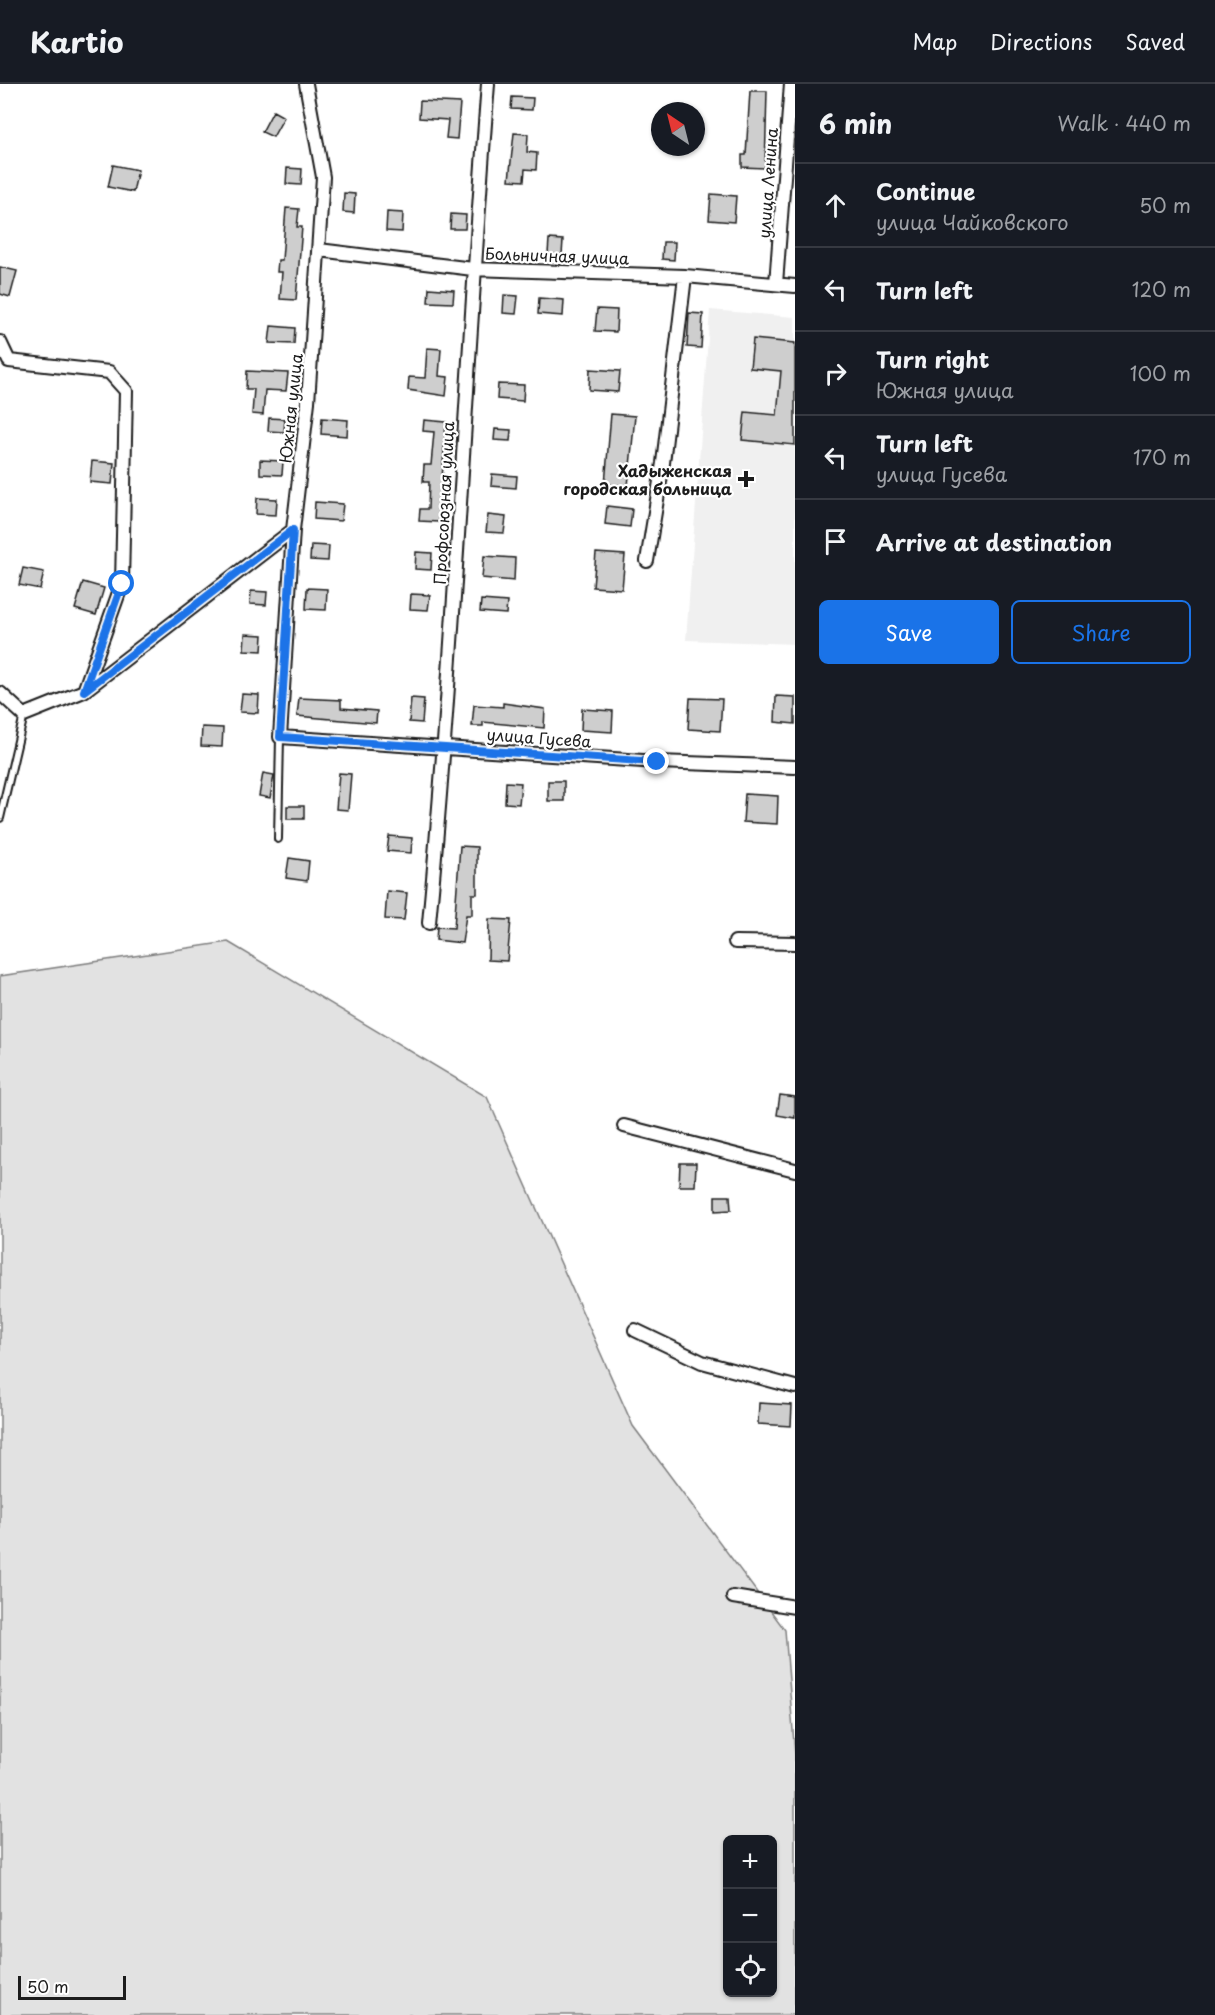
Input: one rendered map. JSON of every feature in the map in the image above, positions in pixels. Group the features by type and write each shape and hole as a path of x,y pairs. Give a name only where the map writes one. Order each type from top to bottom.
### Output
{"street":[{"name":"Южная улица","path":"280,737 293,530 308,402 323,177 306,84"},
{"name":"Профсоюзная улица","path":"429,923 446,747 473,269 488,84"},
{"name":"улица Ленина","path":"776,284 791,84"},
{"name":"Больничная улица","path":"319,250 473,269 685,276 795,286"},
{"path":"646,561 663,463 685,276"},
{"path":"0,342 9,361 109,372 126,391 122,584 84,691"},
{"path":"0,693 24,715 84,691 293,530"},
{"name":"улица Гусева","path":"280,737 657,762 795,767"},
{"path":"735,942 795,943"},
{"path":"624,1126 795,1170"},
{"path":"636,1330 702,1362 795,1387"},
{"path":"733,1597 795,1607"}],"lane":[{"path":"0,818 24,715"},
{"path":"278,839 280,737"}],"shaded area":[{"name":"Хадыженская городская больница","path":"710,310 795,317 795,644 686,640"},
{"path":"228,942 487,1097 633,1426 785,1630 795,1756 795,2015 0,2015 0,976"}],"building":[{"path":"750,91 767,91 765,168 742,167 742,155 746,155"},
{"path":"512,97 533,98 532,110 511,109"},
{"path":"420,101 460,103 457,139 446,138 448,120 419,118"},
{"path":"273,111 284,117 273,137 262,132"},
{"path":"514,133 528,134 527,152 537,153 536,170 525,169 524,181 509,180"},
{"path":"113,165 138,170 133,192 108,187"},
{"path":"287,168 302,169 301,185 286,184"},
{"path":"344,193 355,194 354,213 343,212"},
{"path":"711,194 736,196 734,222 709,220"},
{"path":"286,208 299,209 297,227 302,227 296,300 280,299 282,272 277,272 278,260 282,260"},
{"path":"387,212 403,213 402,232 386,231"},
{"path":"451,214 466,215 465,229 450,229"},
{"path":"549,239 563,240 562,255 548,254"},
{"path":"663,242 675,242 674,260 662,259"},
{"path":"0,267 17,271 10,297 0,294"},
{"path":"429,288 454,290 453,303 428,302"},
{"path":"504,295 518,296 516,314 503,313"},
{"path":"539,298 564,300 563,316 538,314"},
{"path":"597,309 617,310 616,332 595,331"},
{"path":"689,313 703,314 701,348 687,347"},
{"path":"271,326 295,328 294,344 269,343"},
{"path":"753,339 795,343 795,445 742,440 745,412 777,415 781,371 750,368"},
{"path":"427,348 441,349 439,376 448,377 446,396 408,390 409,377 425,378"},
{"path":"590,369 620,371 618,392 589,390"},
{"path":"247,371 288,373 286,391 265,390 263,415 252,414 254,389 246,389"},
{"path":"498,384 524,385 523,401 497,399"},
{"path":"611,414 635,416 628,486 605,484"},
{"path":"269,418 285,419 284,432 268,431"},
{"path":"322,418 348,420 347,436 321,434"},
{"path":"424,420 446,422 439,522 419,521 420,509 428,509 429,482 423,482 424,465 431,465 434,432 423,431"},
{"path":"495,429 511,430 510,441 494,440"},
{"path":"260,460 283,461 282,475 260,474"},
{"path":"92,461 114,463 112,484 90,482"},
{"path":"492,474 517,476 516,488 491,486"},
{"path":"257,498 277,499 276,515 256,514"},
{"path":"315,502 343,504 341,521 314,519"},
{"path":"607,506 632,509 630,527 605,524"},
{"path":"488,515 506,517 504,533 486,532"},
{"path":"311,545 329,546 328,561 310,560"},
{"path":"416,552 432,553 431,570 415,569"},
{"path":"596,553 625,555 622,589 593,587"},
{"path":"484,556 515,558 514,581 482,578"},
{"path":"23,568 44,572 40,589 19,585"},
{"path":"83,582 104,588 96,615 75,609"},
{"path":"307,588 327,589 326,610 306,609"},
{"path":"251,591 267,592 266,605 250,604"},
{"path":"411,594 430,595 428,610 410,609"},
{"path":"481,600 507,602 506,614 480,612"},
{"path":"245,634 263,635 262,651 244,650"},
{"path":"242,694 259,695 258,713 240,712"},
{"path":"776,696 795,697 795,724 775,722"},
{"path":"299,698 341,700 341,708 377,711 376,723 297,716"},
{"path":"411,698 424,699 422,723 409,722"},
{"path":"690,698 722,699 720,731 688,729"},
{"path":"503,703 545,709 544,728 483,722 483,726 472,726 474,705 503,707"},
{"path":"582,709 613,711 612,732 581,730"},
{"path":"202,727 223,728 222,747 201,746"},
{"path":"263,773 274,775 270,798 259,796"},
{"path":"339,773 351,774 348,810 336,809"},
{"path":"548,781 564,781 564,801 548,801"},
{"path":"506,782 521,783 519,804 505,803"},
{"path":"745,794 778,796 777,824 743,822"},
{"path":"287,806 304,806 304,819 287,819"},
{"path":"389,836 412,838 411,853 387,851"},
{"path":"460,846 477,847 477,894 472,894 472,915 466,915 462,943 436,940 437,927 454,928"},
{"path":"289,858 309,861 307,881 286,878"},
{"path":"387,891 407,893 404,920 385,919"},
{"path":"489,919 511,920 507,961 488,960"},
{"path":"780,1095 795,1097 795,1118 777,1115"},
{"path":"680,1163 696,1163 695,1186 679,1186"},
{"path":"715,1196 730,1196 731,1210 715,1211"},
{"path":"759,1403 792,1405 791,1426 758,1424"}],"place":[{"name":"Хадыженская городская больница","path":"746,479"}],"route":[{"path":"122,584 84,691 293,530 280,737 657,762"}]}
